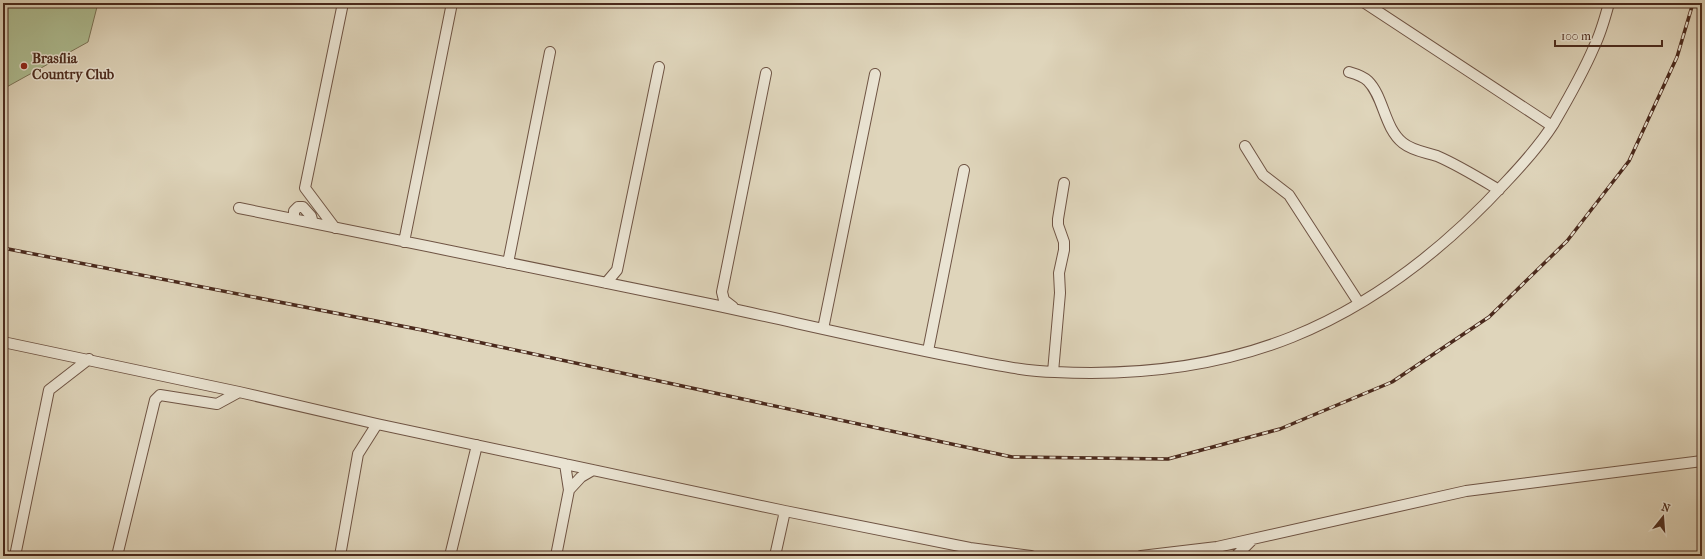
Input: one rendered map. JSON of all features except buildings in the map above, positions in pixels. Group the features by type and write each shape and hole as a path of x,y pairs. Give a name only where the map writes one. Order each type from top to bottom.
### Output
{"street":[{"path":"335,228 305,188 343,3"},
{"path":"404,242 452,3"},
{"path":"1365,3 1552,126"},
{"path":"239,208 742,311 823,330 1025,369 1053,372 1104,373 1148,371 1188,366 1234,356 1291,338 1329,320 1359,303 1410,270 1454,235 1519,168 1552,126 1595,45 1609,3"},
{"path":"508,263 550,52"},
{"path":"606,283 617,270 659,67"},
{"path":"1349,72 1362,77 1372,86 1392,129 1402,142 1417,150 1451,163 1499,190"},
{"path":"742,311 726,303 722,298 722,292 766,73"},
{"path":"823,330 876,74"},
{"path":"1245,146 1263,175 1289,195 1359,303"},
{"path":"928,351 964,170"},
{"path":"1053,372 1060,293 1059,273 1064,250 1064,242 1058,225 1064,182"},
{"path":"294,219 294,211 298,207 303,207 311,216 313,223"},
{"path":"617,270 624,287"},
{"path":"3,342 88,359 377,424 477,444 785,511 970,548 1031,556"},
{"path":"15,556 49,390 88,359"},
{"path":"117,556 155,400 160,395 217,404 239,392"},
{"path":"340,556 358,454 377,424"},
{"path":"450,556 477,444"},
{"path":"1141,556 1171,555 1210,548 1466,491 1702,461"},
{"path":"556,556 569,490 565,464"},
{"path":"569,490 581,478 593,470"},
{"path":"775,556 785,511"},
{"path":"1236,556 1253,539"}],"green space":[{"name":"Brasília Country Club","path":"3,3 98,3 88,42 3,89"}],"railway":[{"path":"3,248 422,330 1012,457 1168,459 1280,429 1392,382 1489,317 1567,241 1629,161 1677,57 1693,3"}],"place":[{"name":"Brasília Country Club","path":"24,66"}]}
